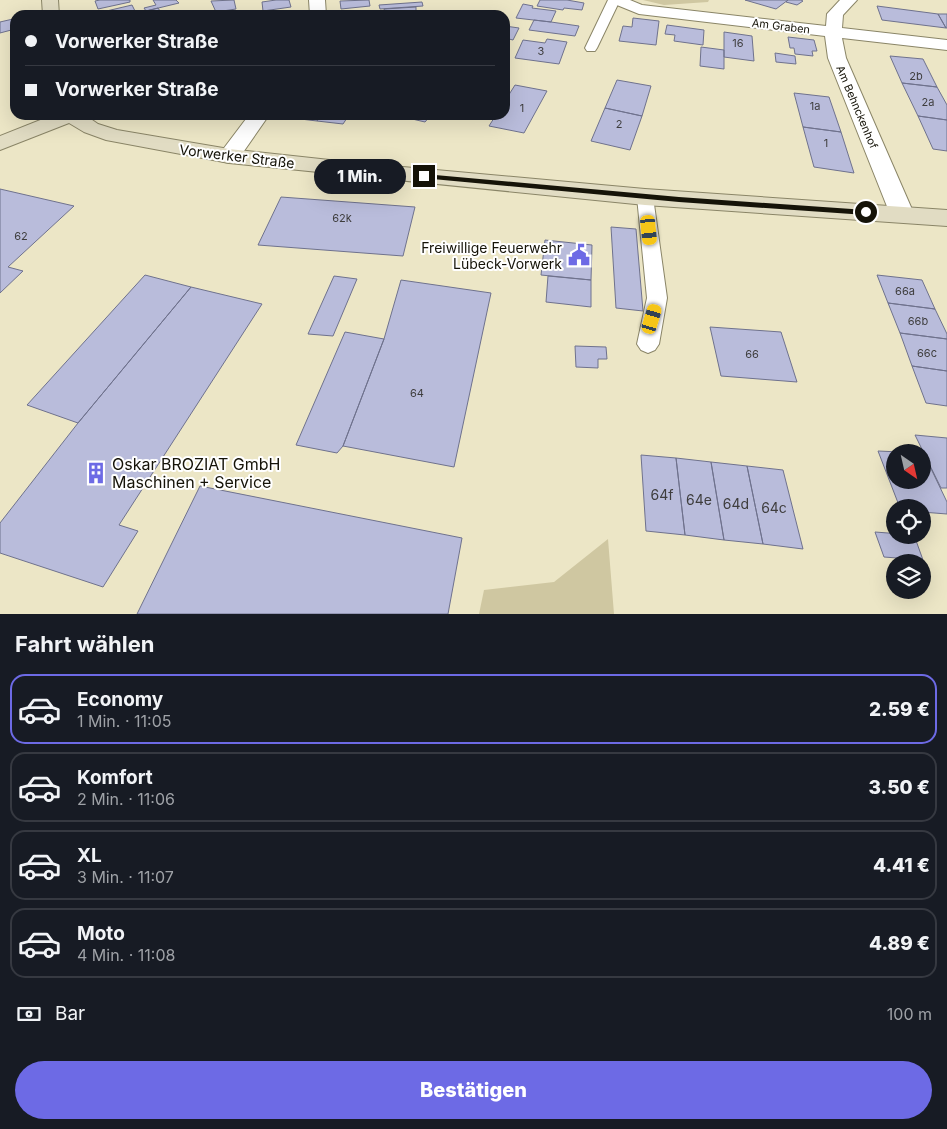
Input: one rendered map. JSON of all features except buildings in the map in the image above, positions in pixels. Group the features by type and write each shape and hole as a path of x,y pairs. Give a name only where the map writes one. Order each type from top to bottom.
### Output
{"street":[{"name":"Am Graben","path":"616,0 639,9 947,46"},
{"name":"Am Behnckenhof","path":"849,0 835,14 833,32 837,58 902,214"},
{"path":"0,144 58,120"},
{"name":"Vorwerker Straße","path":"78,120 91,128 113,136 229,156 348,170 645,197 947,218"},
{"path":"229,156 255,120"}],"lane":[{"path":"591,48 616,0"},
{"path":"645,197 657,297 648,344"}],"shaded area":[{"path":"643,0 709,0 708,2 664,5"},
{"path":"608,539 614,614 479,614 484,590 554,582"}],"place":[{"name":"Freiwillige Feuerwehr Lübeck-Vorwerk","path":"579,255"},
{"name":"Oskar BROZIAT GmbH Maschinen + Service","path":"96,473"}],"route":[{"path":"424,176 679,200 866,212"}]}
